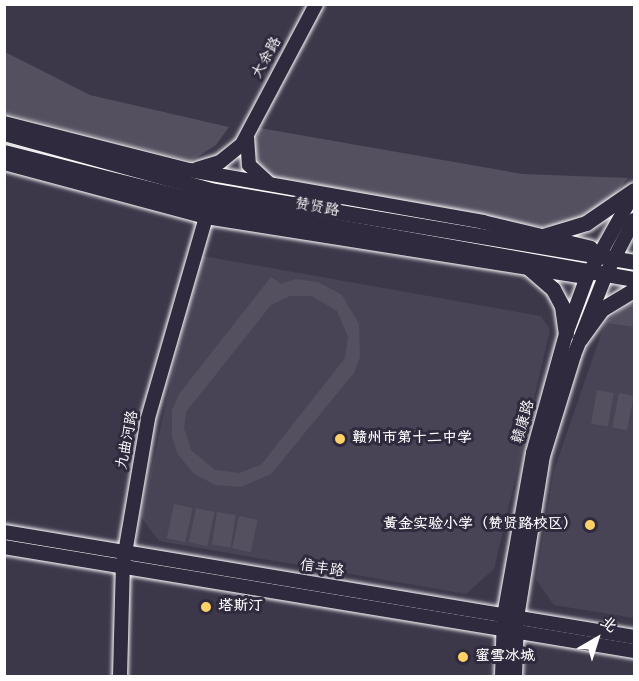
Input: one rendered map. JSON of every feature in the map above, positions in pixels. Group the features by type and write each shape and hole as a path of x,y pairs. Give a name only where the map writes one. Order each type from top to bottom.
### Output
{"main road":[{"name":"赞贤路","path":"4,133 215,191 607,254 634,262"},
{"name":"赞贤路","path":"4,152 129,184 305,221 508,256 605,277 634,279"},
{"path":"501,238 544,238 586,223 634,192"},
{"path":"508,256 536,270 558,297 573,337 602,309 634,288"}],"street":[{"name":"大余路","path":"189,170 205,168 227,158 242,144 316,4"},
{"path":"4,123 189,170 483,222 607,254 634,255"},
{"path":"249,129 245,147 249,165 273,185 319,209"},
{"path":"4,163 206,217 536,270 589,274"},
{"path":"150,173 189,170"},
{"path":"129,184 164,206"},
{"name":"赣康路","path":"573,337 605,277 607,254 634,192"},
{"name":"九曲河路","path":"120,676 124,559 148,418 206,217"},
{"name":"赣康路","path":"502,676 510,617 543,456 589,274 634,220"},
{"path":"269,228 305,221"},
{"path":"605,277 634,288"},
{"name":"信丰路","path":"4,532 124,559 509,631 634,651"},
{"name":"信丰路","path":"4,547 124,559 634,637"},
{"name":"赣康路","path":"509,631 515,676"}],"shaded area":[{"path":"5,52 90,95 229,127 216,145 191,161 5,113"},
{"path":"260,128 523,174 628,178 610,201 568,223 541,227 277,181 261,167 253,147"},
{"name":"赣州市第十二中学","path":"203,256 541,316 550,330 494,569 466,594 159,541 141,517 181,335"},
{"path":"271,277 281,284 295,279 318,282 342,295 359,324 360,357 354,373 271,474 241,487 215,485 193,473 177,453 172,436 172,410 179,394","holes":["290,296 312,296 337,311 348,337 345,358 261,465 239,473 215,470 191,450 184,428 186,412 271,305"]},
{"path":"629,303 634,304 634,327 605,323"},
{"name":"黄金实验小学（赞贤路校区）","path":"605,323 634,327 634,618 554,605 536,580 554,470"},
{"path":"597,390 614,393 608,426 591,423"},
{"path":"619,393 634,396 627,430 612,427"},
{"path":"174,504 193,508 185,542 167,538"},
{"path":"196,508 215,512 207,546 189,542"},
{"path":"217,512 236,515 231,548 212,545"},
{"path":"239,516 258,520 251,552 232,548"}],"place":[{"name":"赣州市第十二中学","path":"340,439"},
{"name":"黄金实验小学（赞贤路校区）","path":"590,525"},
{"name":"塔斯汀","path":"206,607"},
{"name":"蜜雪冰城","path":"463,657"}]}
